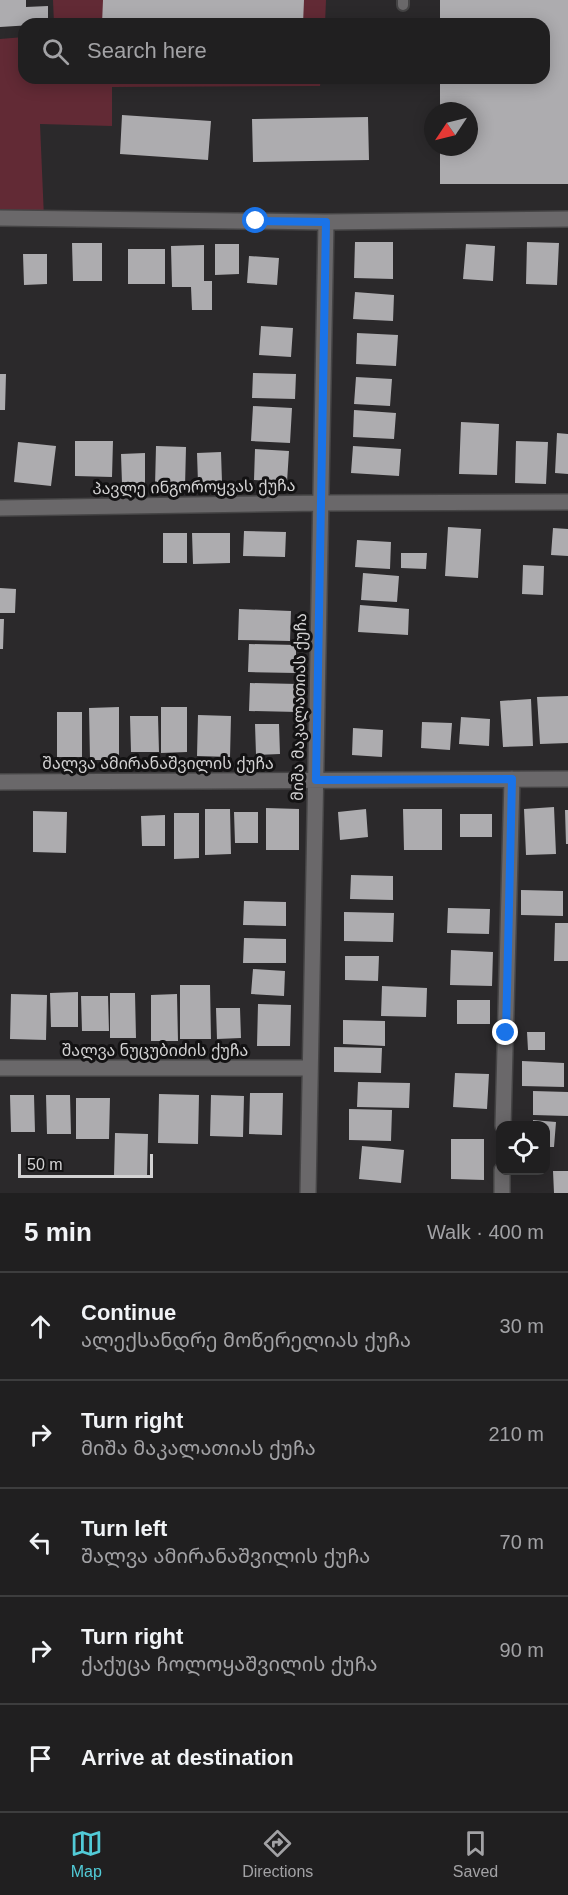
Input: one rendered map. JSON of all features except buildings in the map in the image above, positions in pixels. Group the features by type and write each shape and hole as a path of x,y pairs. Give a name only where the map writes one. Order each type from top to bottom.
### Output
{"street":[{"path":"0,218 326,222 568,219"},
{"name":"მიშა მაკალათიას ქუჩა","path":"308,1193 326,222"},
{"name":"პავლე ინგოროყვას ქუჩა","path":"0,508 568,502"},
{"path":"503,1121 512,779"},
{"name":"შალვა ამირანაშვილის ქუჩა","path":"0,782 568,779"},
{"name":"შალვა ნუცუბიძის ქუჩა","path":"0,1068 310,1068"},
{"path":"502,1175 502,1193"}],"shaded area":[{"path":"53,0 326,0 325,18 54,18"},
{"path":"18,38 18,84 320,84 320,86 112,87 112,126 40,124 44,218 0,218 0,39"}],"route":[{"path":"256,221 326,222 316,780 512,779 506,1033"}]}
